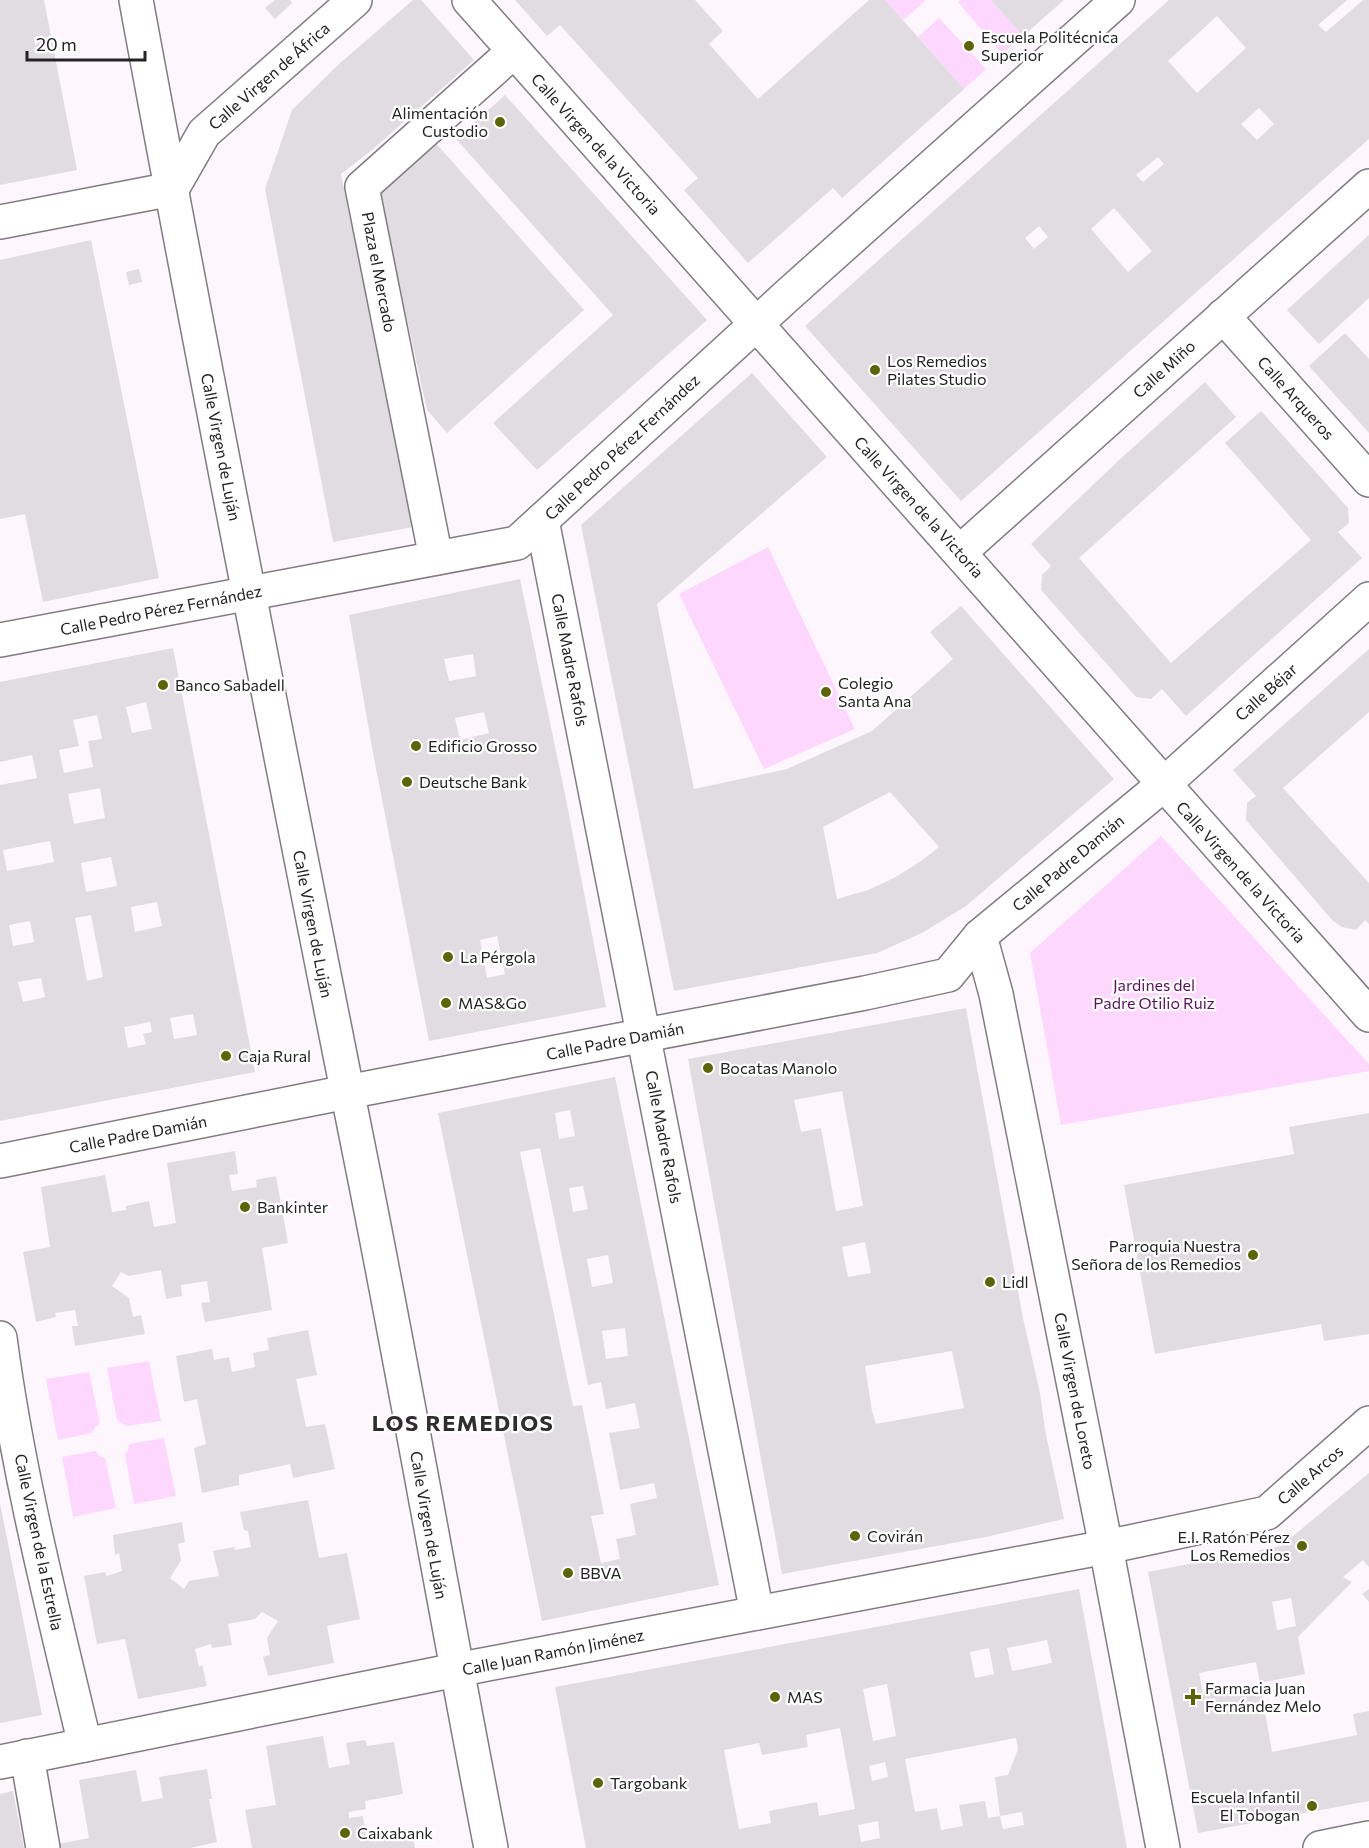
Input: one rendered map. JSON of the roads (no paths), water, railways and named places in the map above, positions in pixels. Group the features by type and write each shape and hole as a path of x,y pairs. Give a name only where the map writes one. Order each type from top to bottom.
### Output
{"street":[{"name":"Calle Virgen de Luján","path":"136,0 248,593 363,1171 491,1848"},
{"name":"Calle Virgen de África","path":"172,189 204,133 355,0"},
{"name":"Calle Virgen de la Victoria","path":"469,0 960,552 1163,785 1369,1014"},
{"name":"Calle Pedro Pérez Fernández","path":"0,640 517,543 756,324 1118,0"},
{"name":"Plaza el Mercado","path":"436,558 362,187 514,51"},
{"name":"Calle Miño","path":"960,552 1369,186"},
{"path":"0,222 172,189"},
{"name":"Calle Arqueros","path":"1223,316 1369,480"},
{"name":"Calle Madre Rafols","path":"542,520 758,1613"},
{"name":"Calle Béjar","path":"1163,785 1369,599"},
{"name":"Calle Padre Damián","path":"0,1161 948,975 980,936 1163,785"},
{"name":"Calle Virgen de Loreto","path":"980,936 999,1005 1163,1848"},
{"name":"Calle Virgen de la Estrella","path":"0,1338 35,1535 85,1745"},
{"name":"Calle Arcos","path":"1106,1547 1267,1513 1369,1423"},
{"name":"Calle Juan Ramón Jiménez","path":"14,1759 456,1670 1106,1547"},
{"path":"14,1759 43,1848"},
{"path":"1320,1848 1369,1838"}],"place":[{"name":"Escuela Politécnica Superior","path":"969,46"},
{"name":"Alimentación Custodio","path":"500,122"},
{"name":"Los Remedios Pilates Studio","path":"875,370"},
{"name":"Banco Sabadell","path":"163,685"},
{"name":"Colegio Santa Ana","path":"826,692"},
{"name":"Edificio Grosso","path":"416,746"},
{"name":"Deutsche Bank","path":"407,782"},
{"name":"La Pérgola","path":"448,957"},
{"name":"MAS&Go","path":"446,1003"},
{"name":"Caja Rural","path":"226,1056"},
{"name":"Bocatas Manolo","path":"708,1068"},
{"name":"Bankinter","path":"245,1207"},
{"name":"Parroquia Nuestra Señora de los Remedios","path":"1253,1255"},
{"name":"Lidl","path":"990,1282"},
{"name":"Covirán","path":"855,1536"},
{"name":"E.I. Ratón Pérez Los Remedios","path":"1302,1546"},
{"name":"BBVA","path":"568,1573"},
{"name":"MAS","path":"775,1697"},
{"name":"Farmacia Juan Fernández Melo","path":"1193,1697"},
{"name":"Targobank","path":"598,1783"},
{"name":"Escuela Infantil El Tobogan","path":"1312,1806"},
{"name":"Caixabank","path":"345,1833"}],"district":[{"name":"LOS REMEDIOS","path":"463,1423"}],"park label":[{"name":"Jardines del Padre Otilio Ruiz","path":"1154,994"}]}
